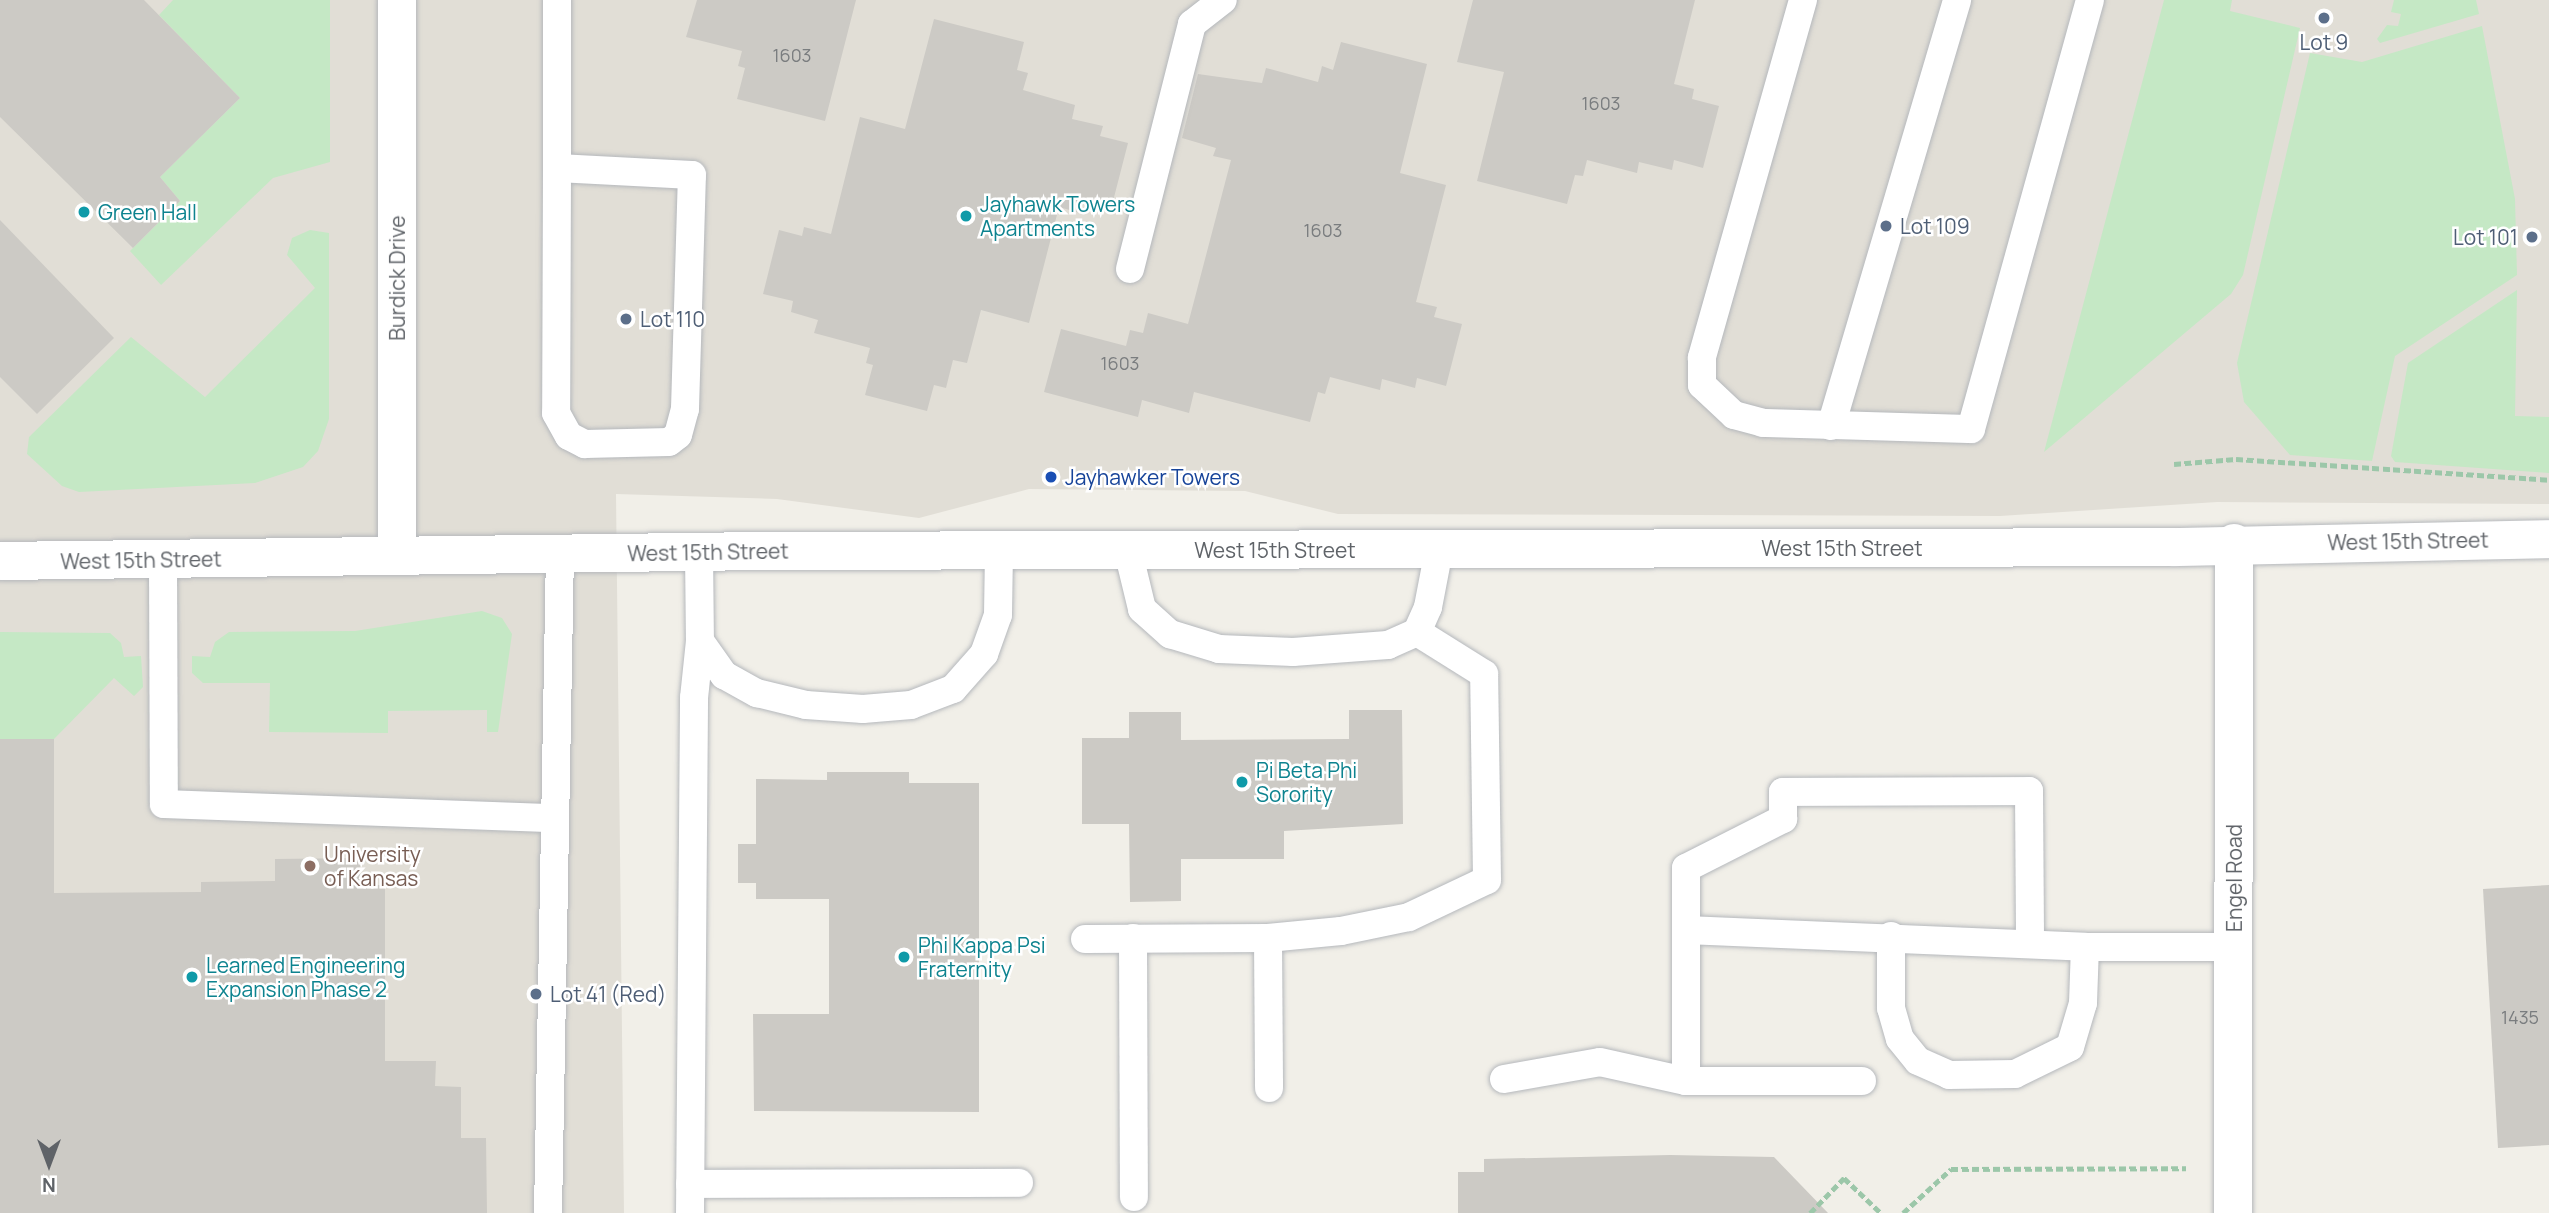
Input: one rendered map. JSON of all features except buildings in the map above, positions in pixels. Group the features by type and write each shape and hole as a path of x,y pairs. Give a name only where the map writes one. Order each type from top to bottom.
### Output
{"street":[{"name":"Burdick Drive","path":"397,0 397,556"},
{"name":"West 15th Street","path":"0,561 699,551 1439,550 2549,539"},
{"name":"Engel Road","path":"2233,1213 2234,543"}],"lane":[{"path":"557,0 556,413 569,436 585,444 669,442 678,435 685,410 692,175 557,168"},
{"path":"1130,269 1192,24 1223,0"},
{"path":"1803,0 1702,358 1702,385 1734,415 1831,426 1971,429 2090,0"},
{"path":"1831,426 1957,0"},
{"path":"1128,551 1142,609 1170,634 1219,649 1293,652 1388,645 1416,632 1428,607 1439,550"},
{"path":"690,1213 694,698 700,641 699,551"},
{"path":"700,641 724,675 757,693 806,705 911,705 953,689 984,654 998,615 999,551"},
{"path":"548,1213 560,554"},
{"path":"163,559 164,804 554,818"},
{"path":"1085,939 1268,938 1409,917 1487,880 1485,674 1416,632"},
{"path":"1686,1081 1686,868 1783,819 1783,792 2029,790 2030,943"},
{"path":"1686,930 1891,936 2085,947 2234,947"},
{"path":"1891,936 1891,1009 1900,1039 1918,1061 1949,1075 2015,1073 2070,1047 2083,1003 2085,947"},
{"path":"1133,938 1133,1197"},
{"path":"1268,938 1269,1088"},
{"path":"1504,1079 1600,1062 1686,1081 1862,1081"},
{"path":"690,1184 1019,1183"}],"path":[{"path":"2174,464 2236,459 2549,480"},
{"path":"1903,1213 1951,1169 2190,1168"},
{"path":"1810,1213 1844,1178 1881,1213"}],"shaded area":[{"name":"University of Kansas","path":"0,0 2549,0 2549,504 2217,502 2000,516 1338,514 1245,491 1029,489 919,518 777,499 616,494 624,1213 0,1213"}],"green space":[{"path":"173,0 330,0 330,162 273,178 161,285 130,251 180,201 160,177 240,98 159,15"},
{"path":"2164,0 2232,0 2230,11 2300,28 2243,275 2231,294 2044,452"},
{"path":"2394,0 2476,0 2479,14 2380,43 2377,39 2387,25 2398,26 2401,14 2391,12"},
{"path":"2482,26 2515,199 2517,275 2395,356 2372,461 2290,455 2244,402 2237,363 2310,53 2362,62"},
{"path":"310,230 329,233 329,419 318,451 303,467 255,483 79,492 62,486 27,454 29,437 131,337 205,397 315,288 287,255 292,238"},
{"path":"2517,290 2515,416 2549,417 2549,473 2395,462 2391,456 2408,363"},
{"path":"482,611 502,618 512,634 498,732 487,732 487,710 388,711 388,733 269,732 270,683 203,683 192,673 192,656 210,657 215,642 229,632 355,631"},
{"path":"0,632 110,633 121,643 124,657 141,656 143,687 134,696 114,678 54,739 0,739"}],"place":[{"name":"Lot 9","path":"2324,18"},
{"name":"Green Hall","path":"84,212"},
{"name":"Jayhawk Towers Apartments","path":"966,216"},
{"name":"Lot 109","path":"1886,226"},
{"name":"Lot 101","path":"2532,237"},
{"name":"Lot 110","path":"626,319"},
{"name":"Jayhawker Towers","path":"1051,477"},
{"name":"Pi Beta Phi Sorority","path":"1242,782"},
{"name":"University of Kansas","path":"310,866"},
{"name":"Phi Kappa Psi Fraternity","path":"904,957"},
{"name":"Learned Engineering Expansion Phase 2","path":"192,977"},
{"name":"Lot 41 (Red)","path":"536,994"}]}
